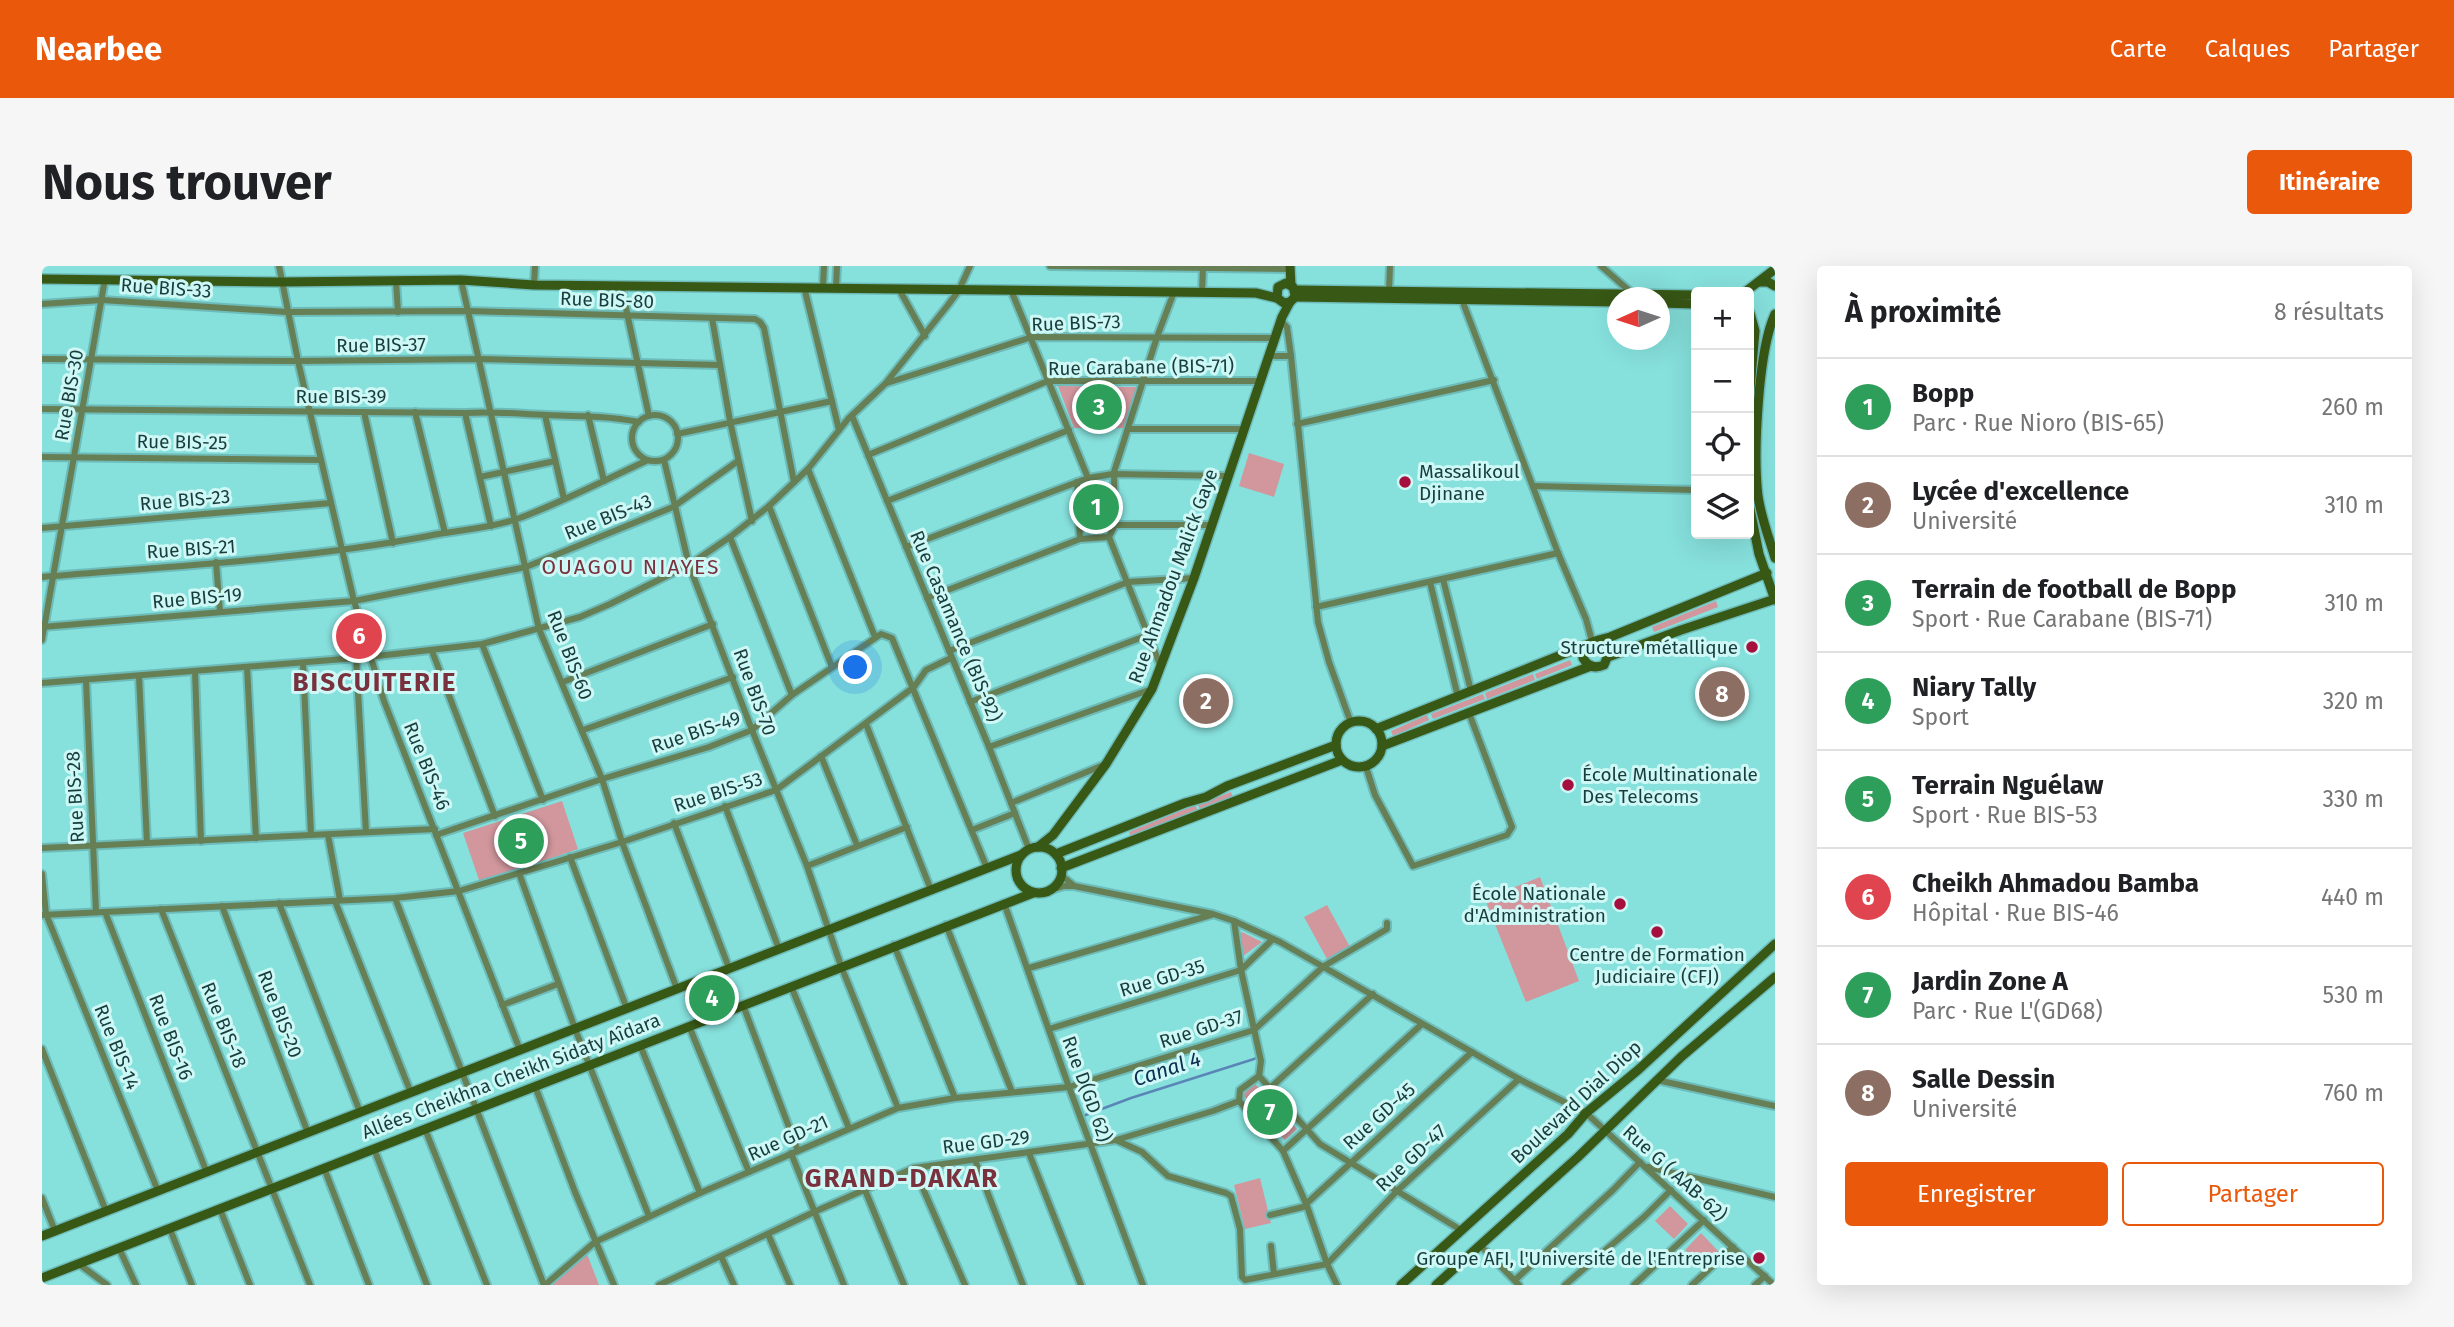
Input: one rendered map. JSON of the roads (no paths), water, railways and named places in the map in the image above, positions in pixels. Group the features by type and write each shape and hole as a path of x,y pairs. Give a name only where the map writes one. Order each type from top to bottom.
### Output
{"street":[{"name":"Rue BIS-46","path":"279,266 298,361 369,657 520,1050"},
{"path":"534,266 534,285"},
{"path":"823,287 824,266"},
{"path":"836,288 837,266"},
{"path":"42,684 303,663 482,645 580,617 689,565 769,506 885,384 959,290 970,266"},
{"path":"1050,266 1290,269"},
{"path":"1390,266 1390,290"},
{"path":"1601,266 1626,287"},
{"path":"1202,293 1203,267"},
{"name":"Rue Ahmadou Malick Gaye","path":"1029,851 1053,835 1106,764 1152,689 1161,669 1291,291 1290,269"},
{"path":"1752,287 1775,269"},
{"path":"42,278 281,282 461,280 534,285 1256,293 1278,296 1291,291 1390,290 1607,293"},
{"name":"Rue BIS-30","path":"42,640 105,279"},
{"name":"Rue BIS-60","path":"461,280 539,628 602,779 622,842 677,989"},
{"path":"396,281 398,313"},
{"path":"1757,282 1768,282 1775,286"},
{"path":"621,285 649,416"},
{"path":"1278,296 1280,285 1291,291 1462,300 1607,302"},
{"path":"804,287 839,430"},
{"path":"899,289 925,336"},
{"path":"1011,290 1088,478"},
{"path":"1161,669 1109,537 1115,525 1114,474 1174,292"},
{"path":"1670,294 1691,295"},
{"name":"Rue Ahmadou Malick Gaye","path":"1278,296 1281,319"},
{"name":"Rue BIS-33","path":"42,304 102,300 288,312"},
{"path":"1462,300 1558,554 1586,619 1592,642 1583,658 1591,666"},
{"path":"1670,303 1691,303"},
{"name":"Rue BIS-80","path":"288,312 469,311 755,319 764,328 794,482"},
{"path":"1754,314 1760,318 1775,314"},
{"path":"1775,314 1767,337 1756,453 1761,515 1775,558"},
{"path":"712,318 730,421 752,521"},
{"path":"1281,319 1287,327 1291,356 1321,638 1351,723"},
{"name":"Rue BIS-73","path":"885,384 1032,337 1275,338"},
{"path":"1270,356 1291,356"},
{"name":"Rue BIS-37","path":"42,359 480,359 720,365"},
{"path":"1297,424 1493,380"},
{"name":"Rue Carabane (BIS-71)","path":"868,455 1048,381 1261,381"},
{"path":"677,434 832,401"},
{"name":"Rue BIS-39","path":"42,409 465,413 492,411 587,415 639,422"},
{"path":"364,412 393,543"},
{"path":"415,412 445,533"},
{"path":"465,413 491,526"},
{"path":"545,415 564,499"},
{"path":"587,415 604,481"},
{"path":"649,416 667,419 675,428 677,434 674,450 664,460 648,460 638,453 633,443 633,432 639,422 649,416"},
{"name":"Rue Casamance (BIS-92)","path":"852,416 971,702 1029,851"},
{"path":"1128,429 1245,429"},
{"path":"887,501 1069,430"},
{"name":"Rue BIS-25","path":"42,457 321,460"},
{"name":"Rue BIS-21","path":"42,577 342,550 491,526 516,519 564,499 648,460"},
{"name":"Rue BIS-70","path":"664,460 673,508 689,565 898,1108"},
{"path":"480,477 555,461"},
{"name":"Rue BIS-43","path":"354,601 526,567 673,508 738,461"},
{"path":"808,468 875,637 881,634 892,638 987,868"},
{"path":"906,547 1088,478 1114,474 1229,476"},
{"path":"1077,482 1080,539"},
{"path":"1533,486 1691,489"},
{"name":"Rue BIS-23","path":"42,528 331,503"},
{"path":"769,506 832,667"},
{"path":"1115,525 1212,525"},
{"path":"1382,746 1591,666 1600,667 1608,657 1775,599 1759,554 1754,530"},
{"path":"730,537 792,695"},
{"path":"927,598 1080,539 1109,537"},
{"path":"1316,607 1558,554"},
{"path":"216,562 220,612"},
{"path":"1376,729 1767,573"},
{"name":"Rue BIS-53","path":"44,914 395,898 459,891 622,842 776,790 914,687 926,670 950,655 1128,582 1194,578"},
{"path":"1443,579 1471,691"},
{"path":"1430,582 1458,696"},
{"name":"Rue BIS-19","path":"43,627 354,601"},
{"path":"563,682 713,624"},
{"path":"971,702 1148,635"},
{"name":"Rue BIS-49","path":"42,848 366,832 435,832 495,816 602,779 709,747 752,730 792,695 875,637"},
{"path":"1592,642 1606,646 1608,657"},
{"path":"482,645 543,800"},
{"path":"432,651 495,816"},
{"path":"356,657 366,832"},
{"path":"303,663 311,835"},
{"path":"247,667 256,838"},
{"path":"195,671 201,841"},
{"path":"139,676 147,843"},
{"path":"583,730 733,677"},
{"name":"Rue BIS-28","path":"86,680 96,912"},
{"path":"989,747 1152,689"},
{"path":"1366,766 1376,795 1413,866 1507,835 1512,827 1469,713"},
{"path":"1364,722 1376,729 1382,746 1380,755 1374,762 1366,766 1351,766 1342,760 1336,745 1339,734 1351,723 1364,722"},
{"path":"866,724 931,890"},
{"path":"1055,854 1336,745"},
{"path":"821,756 857,845"},
{"path":"1051,890 1061,872 1342,760"},
{"path":"1011,803 1106,764"},
{"path":"725,806 779,949"},
{"path":"972,830 1014,813"},
{"path":"674,823 729,968"},
{"path":"807,866 907,827"},
{"path":"1058,827 1053,841 1055,854 1061,872 1074,886"},
{"path":"328,835 337,901 411,1093"},
{"path":"1055,854 1047,849 1029,851 1016,866 1017,878 1024,888 1033,893 1074,886"},
{"name":"Allées Cheikhna Cheikh Sidaty Aîdara","path":"42,1236 259,1156 360,1112 464,1076 520,1050 576,1031 779,949 830,933 1029,851"},
{"path":"570,857 627,1009"},
{"path":"519,873 558,984 649,1216"},
{"name":"Rue BIS-14","path":"42,874 44,914 158,1191"},
{"name":"Rue G ( AAB-62)","path":"1074,886 1213,914 1234,921 1324,966 1520,1080 1586,1113 1774,1285"},
{"name":"Allées Cheikhna Cheikh Sidaty Aîdara","path":"42,1278 81,1266 119,1248 425,1129 476,1106 535,1086 588,1063 1033,893"},
{"path":"395,898 545,1285"},
{"path":"279,903 360,1112"},
{"name":"Rue D(GD 62)","path":"1004,904 1143,1285"},
{"name":"Rue BIS-20","path":"222,906 308,1133"},
{"name":"Rue BIS-18","path":"161,909 310,1285"},
{"name":"Rue BIS-16","path":"105,912 207,1173"},
{"path":"1029,968 1213,914"},
{"path":"1234,921 1241,970 1261,1061 1259,1076 1240,1090 1239,1101 1283,1151 1306,1205 1326,1264 1338,1285"},
{"name":"Rue GD-37","path":"1069,1087 1254,1030 1324,966 1387,929 1387,923"},
{"path":"946,925 1012,1091"},
{"name":"Rue GD-35","path":"1049,1029 1241,970 1273,939"},
{"name":"Boulevard Dial Diop","path":"1401,1285 1568,1134 1586,1113 1615,1090 1775,944"},
{"path":"894,946 955,1098"},
{"name":"Boulevard Dial Diop","path":"1436,1285 1578,1157 1657,1080 1775,977"},
{"path":"502,1005 558,984"},
{"path":"791,986 849,1128"},
{"path":"1270,1088 1373,994"},
{"path":"743,1005 814,1212 844,1285"},
{"path":"1283,1151 1422,1024"},
{"path":"689,1026 749,1172"},
{"path":"640,1045 700,1193"},
{"path":"42,1049 106,1211"},
{"name":"Rue GD-45","path":"1306,1205 1472,1052"},
{"path":"1259,1076 1320,1144 1461,1230"},
{"name":"Rue GD-47","path":"1326,1264 1398,1190 1520,1080"},
{"path":"1657,1080 1775,1106"},
{"path":"535,1086 614,1285"},
{"name":"Rue GD-21","path":"545,1285 595,1242 700,1193 898,1108 1012,1091 1069,1087"},
{"name":"Rue GD-29","path":"659,1285 675,1282 721,1256 914,1168 1116,1140 1239,1101"},
{"path":"425,1129 487,1285"},
{"path":"1116,1140 1142,1152 1168,1176 1231,1196 1240,1228 1242,1277 1245,1280 1326,1264"},
{"path":"374,1149 428,1285"},
{"path":"1030,1153 1081,1285"},
{"path":"975,1160 1023,1285"},
{"path":"1480,1245 1517,1283 1643,1164 1775,1197"},
{"path":"324,1168 369,1285"},
{"path":"914,1168 965,1285"},
{"path":"865,1190 904,1285"},
{"path":"1564,1285 1671,1191"},
{"path":"42,1198 55,1231"},
{"path":"1270,1215 1306,1205"},
{"path":"220,1209 250,1285"},
{"path":"1634,1285 1704,1220"},
{"path":"170,1228 192,1285"},
{"path":"768,1234 790,1285"},
{"path":"1271,1246 1274,1275"},
{"path":"1692,1285 1733,1247"},
{"path":"119,1248 136,1285"},
{"path":"721,1256 734,1285"},
{"path":"81,1266 107,1285"},
{"path":"1755,1285 1765,1276"}],"waterway":[{"name":"Canal 4","path":"1082,1114 1083,1116 1263,1054"}],"place":[{"name":"Terrain de football de Bopp","path":"1099,407"},
{"name":"Massalikoul Djinane","path":"1405,482"},
{"name":"Bopp","path":"1096,507"},
{"name":"Cheikh Ahmadou Bamba","path":"359,636"},
{"name":"Structure métallique","path":"1752,647"},
{"name":"Salle Dessin","path":"1722,694"},
{"name":"Lycée d'excellence","path":"1206,701"},
{"name":"École Multinationale Des Telecoms","path":"1568,785"},
{"name":"Terrain Nguélaw","path":"521,841"},
{"name":"École Nationale d'Administration","path":"1620,904"},
{"name":"Centre de Formation Judiciaire (CFJ)","path":"1657,932"},
{"name":"Niary Tally","path":"712,998"},
{"name":"Jardin Zone A","path":"1270,1112"},
{"name":"Groupe AFI, l'Université de l'Entreprise","path":"1759,1258"}],"district":[{"name":"OUAGOU NIAYES","path":"631,567"},
{"name":"BISCUITERIE","path":"375,682"},
{"name":"GRAND-DAKAR","path":"902,1178"}]}
